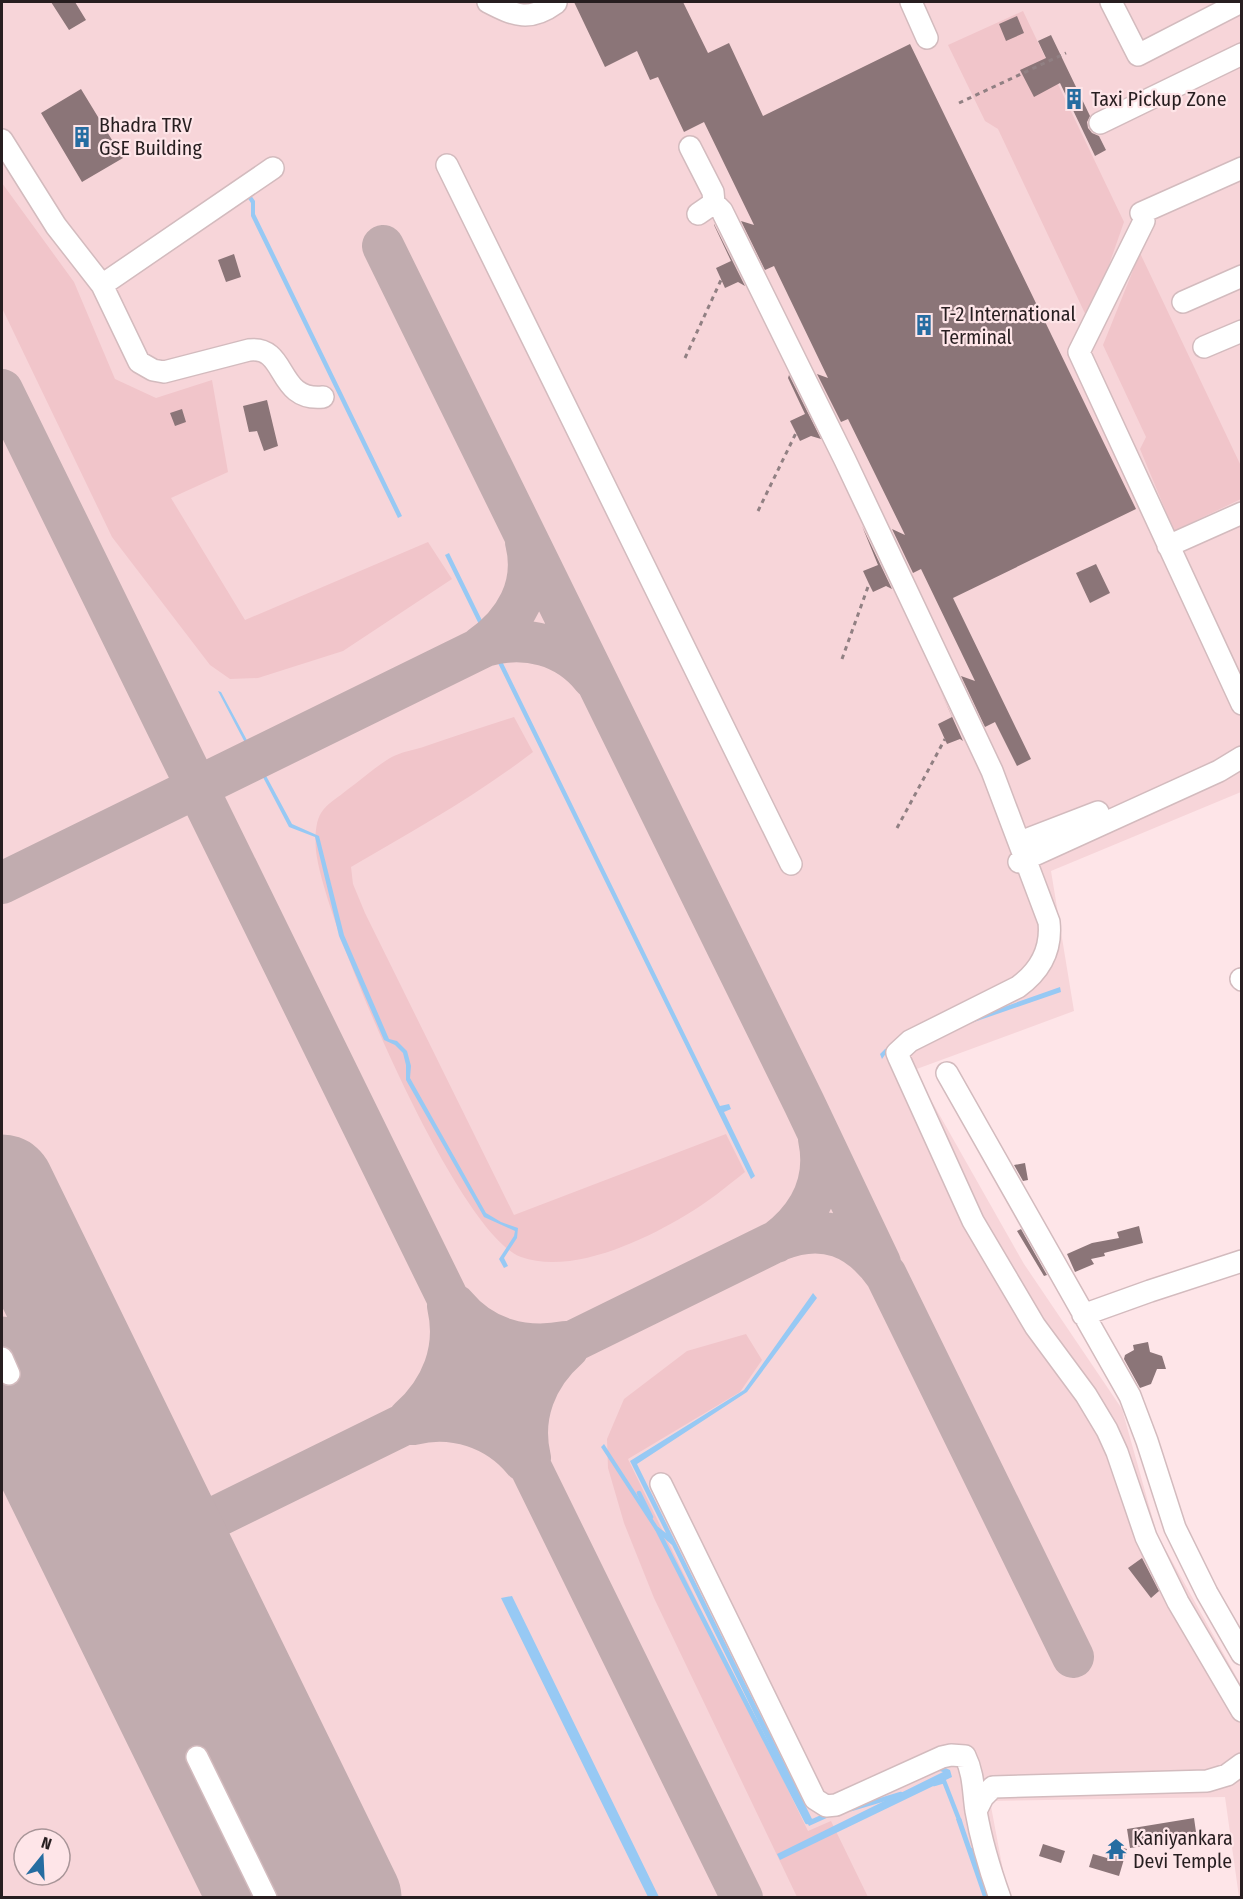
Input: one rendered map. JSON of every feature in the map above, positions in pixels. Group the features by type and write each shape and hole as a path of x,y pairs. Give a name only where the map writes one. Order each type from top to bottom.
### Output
{"street":[{"path":"488,2 520,16 542,14 556,3"},
{"path":"911,2 927,38"},
{"path":"1111,2 1138,56 1241,2"},
{"path":"1100,123 1242,54"},
{"path":"2,140 56,226 102,285 139,362 150,369 164,372 259,349 274,358 294,390 310,397 323,397"},
{"path":"690,147 713,192 706,209 722,211 845,460 992,771 1021,854 1049,922 1049,942 1046,953 1039,967 1027,980 1018,987 910,1041 897,1053 974,1221 1035,1326 1086,1395 1107,1430 1151,1546 1178,1602 1242,1711"},
{"path":"447,165 791,864"},
{"path":"102,285 273,168"},
{"path":"1242,168 1143,217 1079,352 1242,704"},
{"path":"1183,302 1242,276"},
{"path":"1204,347 1242,331"},
{"path":"1168,546 1242,513"},
{"path":"1021,854 1219,771 1242,757"},
{"path":"1021,854 1205,770"},
{"path":"946,1073 1130,1396 1147,1441 1174,1528 1207,1593 1242,1654"},
{"path":"1083,1315 1150,1290 1242,1261"},
{"path":"661,1484 815,1799 826,1806 836,1805 942,1757 965,1756 973,1776 976,1811 991,1873 1000,1898"},
{"path":"197,1757 266,1898"},
{"path":"976,1811 983,1797 993,1787 1207,1781 1227,1775 1242,1764"}],"path":[{"path":"959,103 1066,53"},
{"path":"685,358 722,280"},
{"path":"758,511 796,433"},
{"path":"842,659 869,584"},
{"path":"897,828 945,739"}],"shaded area":[{"path":"2,2 1241,2 1241,792 1051,871 1074,1011 914,1070 1024,1264 1122,1409 1157,1534 1241,1685 1241,1897 1239,1897 1225,1797 990,1801 1008,1897 2,1898"},
{"path":"1023,11 1124,222 1089,322 998,129 985,121 948,45"},
{"path":"2,183 74,282 115,379 156,398 212,380 228,472 171,498 245,620 428,542 452,579 343,651 258,678 230,679 210,665 112,537 2,308"},
{"path":"1140,253 1241,466 1241,499 1174,531 1140,449 1146,437 1103,345"},
{"path":"514,717 533,752 467,798 351,867 353,884 365,913 514,1215 726,1134 745,1172 701,1205 649,1235 606,1252 562,1262 521,1257 494,1236 463,1194 430,1137 367,1005 324,888 316,851 317,826 324,809 384,762 398,754"},
{"path":"746,1334 762,1360 740,1392 628,1459 808,1831 831,1821 868,1897 797,1897 654,1598 624,1523 608,1468 607,1439 624,1399 687,1351"}],"water":[{"path":"239,178 255,201 255,214 402,516 398,518 251,216 251,203 236,180"},
{"path":"449,553 720,1106 729,1104 731,1109 724,1112 755,1176 751,1179 445,555"},
{"path":"218,691 221,692 292,824 319,836 344,935 389,1039 397,1041 407,1051 411,1066 410,1078 486,1213 518,1228 517,1238 504,1258 508,1266 504,1268 499,1259 515,1231 484,1217 406,1080 403,1053 395,1045 384,1040 339,936 315,837 289,827"},
{"path":"1060,987 1061,992 887,1052 882,1059 880,1054 885,1049"},
{"path":"813,1293 817,1298 747,1392 637,1464 812,1819 925,1768 938,1767 950,1770 952,1777 780,1860 777,1854 943,1772 936,1770 924,1774 809,1826 672,1545 655,1530 601,1447 604,1444 658,1527 666,1533 630,1461 744,1390"},
{"path":"512,1596 659,1897 648,1897 501,1598"},
{"path":"961,1818 988,1897 983,1897 956,1819"}],"building":[{"path":"51,2 75,2 86,20 69,30"},
{"name":"T-2 International Terminal","path":"574,2 683,2 708,53 729,43 763,116 910,44 1136,509 953,598 1031,759 1017,766 995,722 985,727 961,676 975,681 921,569 913,573 892,529 905,535 848,419 841,422 817,374 828,378 774,266 765,270 741,221 754,225 704,122 684,132 658,77 650,80 637,51 605,67"},
{"path":"1017,16 1024,33 1006,41 999,24"},
{"name":"Taxi Pickup Zone","path":"1051,35 1090,116 1087,122 1088,128 1099,136 1106,150 1095,156 1060,83 1034,97 1020,70 1046,58 1038,41"},
{"name":"Bhadra TRV GSE Building","path":"81,89 123,158 82,182 41,113"},
{"path":"714,224 745,286 738,282 725,288 716,268 731,261"},
{"path":"234,254 241,277 226,282 218,260"},
{"path":"789,375 821,439 811,436 800,441 790,421 805,414 788,378"},
{"path":"267,400 278,446 264,451 257,431 249,432 243,406"},
{"path":"182,409 186,422 175,426 170,413"},
{"path":"862,526 892,589 886,586 873,592 869,584 863,571 878,565"},
{"path":"1096,564 1110,593 1090,603 1076,573"},
{"path":"940,690 963,741 960,739 947,744 938,724 952,717"},
{"path":"1025,1163 1028,1180 1023,1181 1014,1165"},
{"path":"1139,1226 1143,1243 1104,1253 1105,1256 1091,1259 1094,1264 1075,1272 1067,1254 1092,1243 1119,1238 1117,1232"},
{"path":"1021,1229 1047,1275 1044,1276 1017,1231"},
{"path":"1148,1342 1150,1352 1162,1356 1166,1369 1157,1369 1151,1384 1140,1388 1124,1359 1125,1355 1134,1350 1133,1345"},
{"path":"1142,1558 1159,1591 1151,1598 1128,1568"},
{"path":"1194,1818 1196,1832 1176,1835 1177,1841 1130,1848 1127,1829"},
{"path":"1043,1844 1065,1851 1061,1863 1039,1856"},
{"path":"1111,1845 1127,1849 1119,1876 1089,1867 1093,1854 1107,1858"}],"waterway":[{"path":"639,1493 651,1517"},
{"path":"657,1529 807,1822 812,1821"},
{"path":"934,1784 944,1781 960,1822"},
{"path":"851,1809 901,1794"},
{"path":"971,1850 984,1884"}],"taxiway":[{"path":"383,246 804,1103 880,1263"},
{"path":"2,390 742,1898"},
{"path":"487,644 481,647 504,627 513,615 526,588 529,558 526,542"},
{"path":"2,883 485,646 515,641 544,645 571,657 593,678"},
{"path":"776,1242 798,1221 813,1197 821,1170 819,1139"},
{"path":"197,1757 146,1655 138,1631 138,1602 146,1574 162,1551 173,1541 185,1532 779,1240 811,1233 826,1233 852,1242 864,1251 886,1275 1073,1657"},
{"path":"455,1305 478,1326 505,1339 535,1344 566,1342"},
{"path":"409,1419 421,1408 445,1368 451,1338 448,1306"},
{"path":"530,1458 527,1427 533,1398 547,1371 568,1348"},
{"path":"9,1374 66,1491 73,1503 96,1527 109,1534 138,1540 169,1537 185,1532"},
{"path":"413,1424 444,1421 474,1426 501,1440 524,1461"}],"runway":[{"path":"2,1187 349,1898"},
{"path":"2,1369 253,1881"}],"place":[{"name":"Taxi Pickup Zone","path":"1074,99"},
{"name":"Bhadra TRV GSE Building","path":"82,137"},
{"name":"T-2 International Terminal","path":"924,325"},
{"name":"Kaniyankara Devi Temple","path":"1116,1849"}]}
